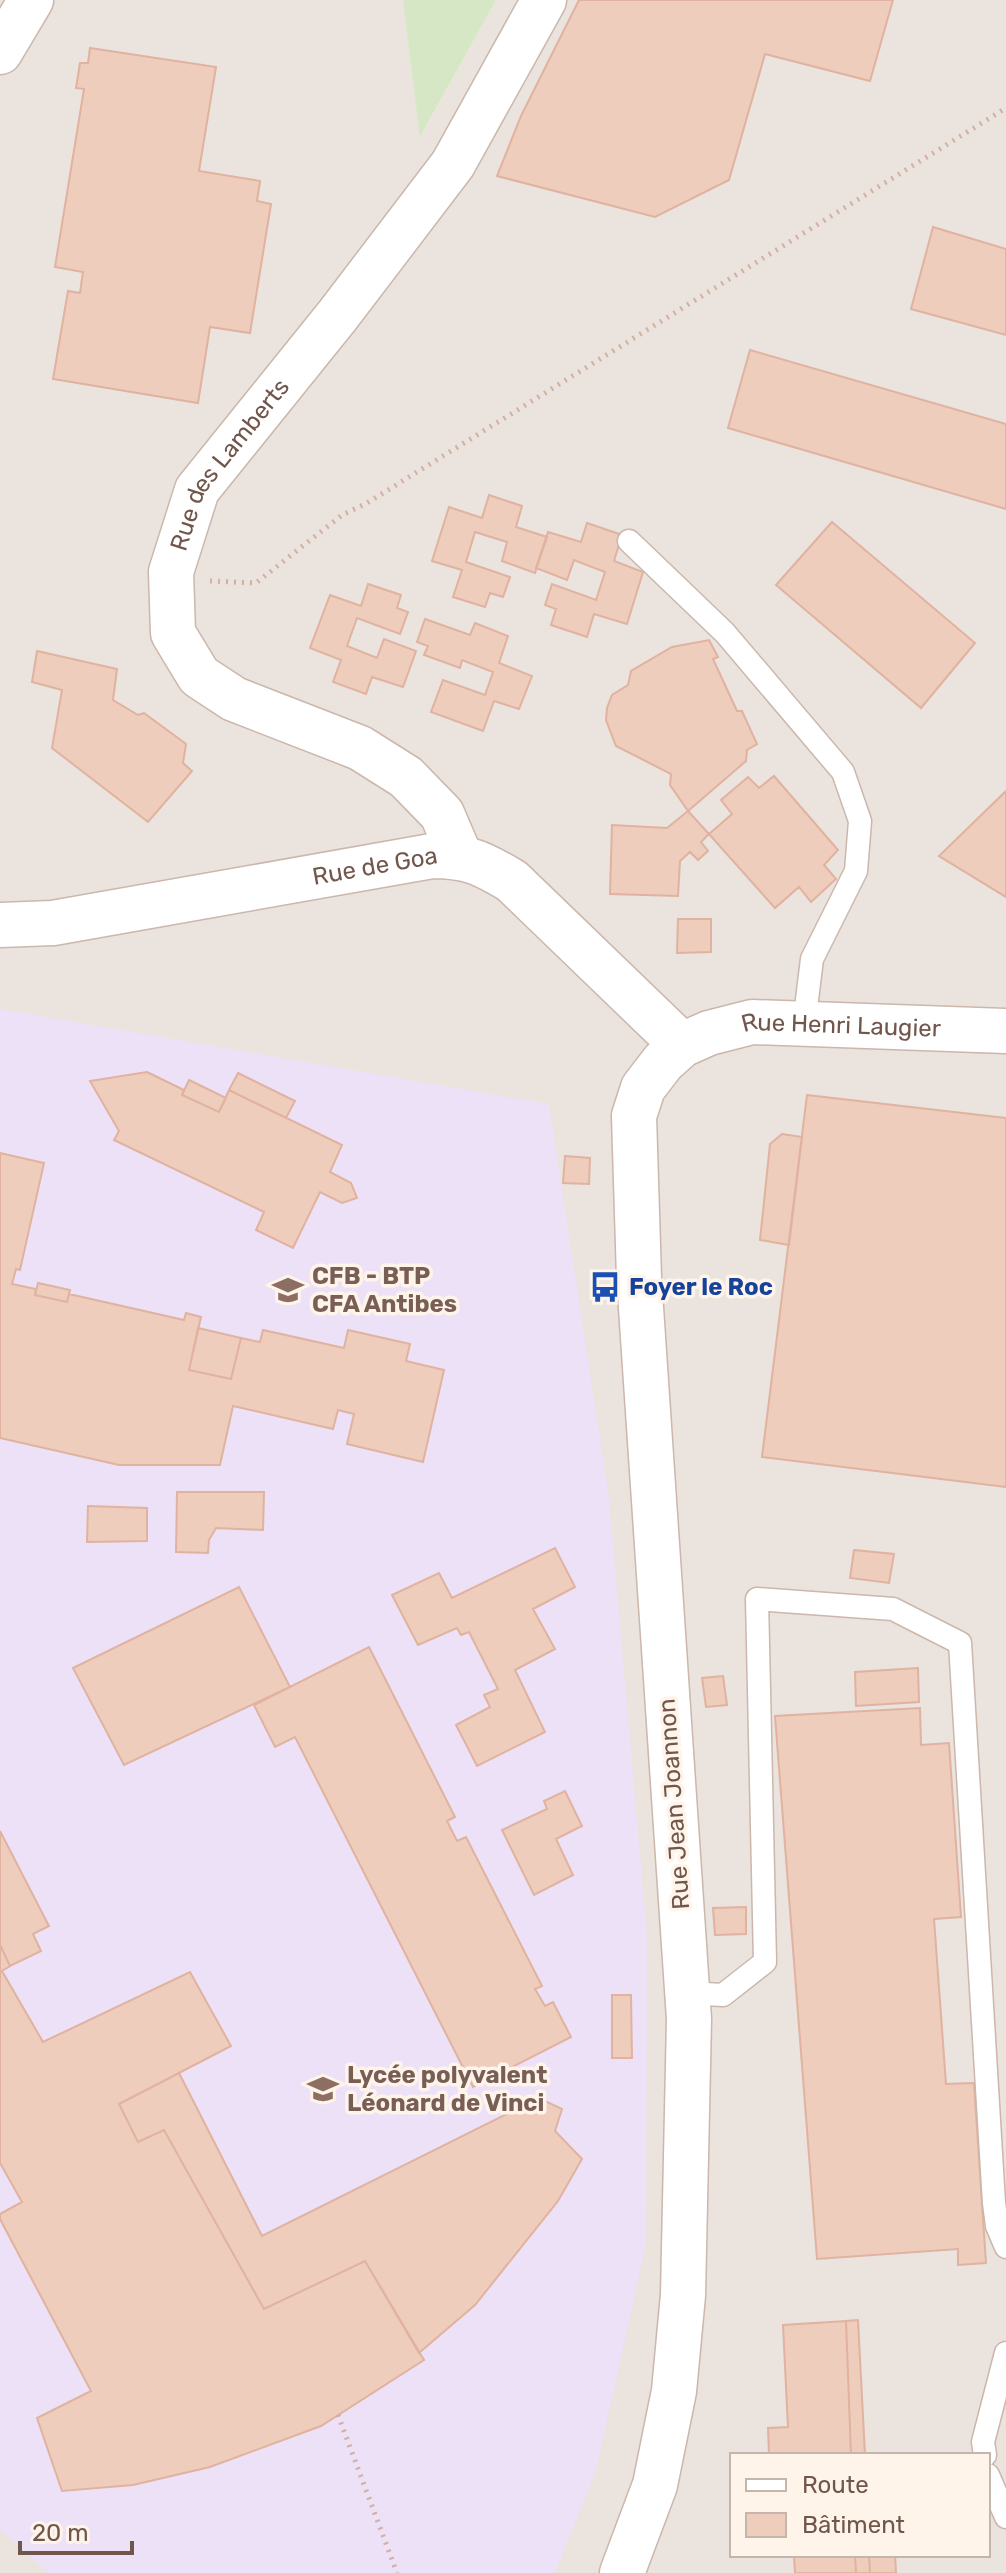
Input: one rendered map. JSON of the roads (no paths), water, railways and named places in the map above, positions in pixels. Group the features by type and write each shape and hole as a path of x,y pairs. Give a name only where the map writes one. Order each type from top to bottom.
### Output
{"street":[{"path":"0,52 31,0"},
{"name":"Rue des Lamberts","path":"460,856 442,814 406,777 360,748 234,699 199,676 173,633 171,572 197,490 338,315 453,164 544,0"},
{"name":"Rue de Goa","path":"0,925 53,923 432,856 460,856 512,881 682,1045"},
{"name":"Rue Henri Laugier","path":"682,1045 709,1033 752,1022 1006,1031"},
{"name":"Rue Jean Joannon","path":"622,2573 655,2485 674,2391 683,2295 687,1993 642,1325 634,1116 643,1088 663,1062 682,1045"}],"lane":[{"path":"629,541 725,633 843,772 860,821 856,871 812,959 804,1024"},
{"path":"687,1993 723,1995 765,1962 757,1599 893,1609 960,1643 994,2203 997,2226 1006,2247"},
{"path":"985,2453 983,2442 1006,2353"},
{"path":"990,2480 1006,2517"}],"place":[{"name":"Foyer le Roc","path":"605,1287"},
{"name":"CFB - BTP CFA Antibes","path":"288,1290"},
{"name":"Lycée polyvalent Léonard de Vinci","path":"323,2089"}]}
